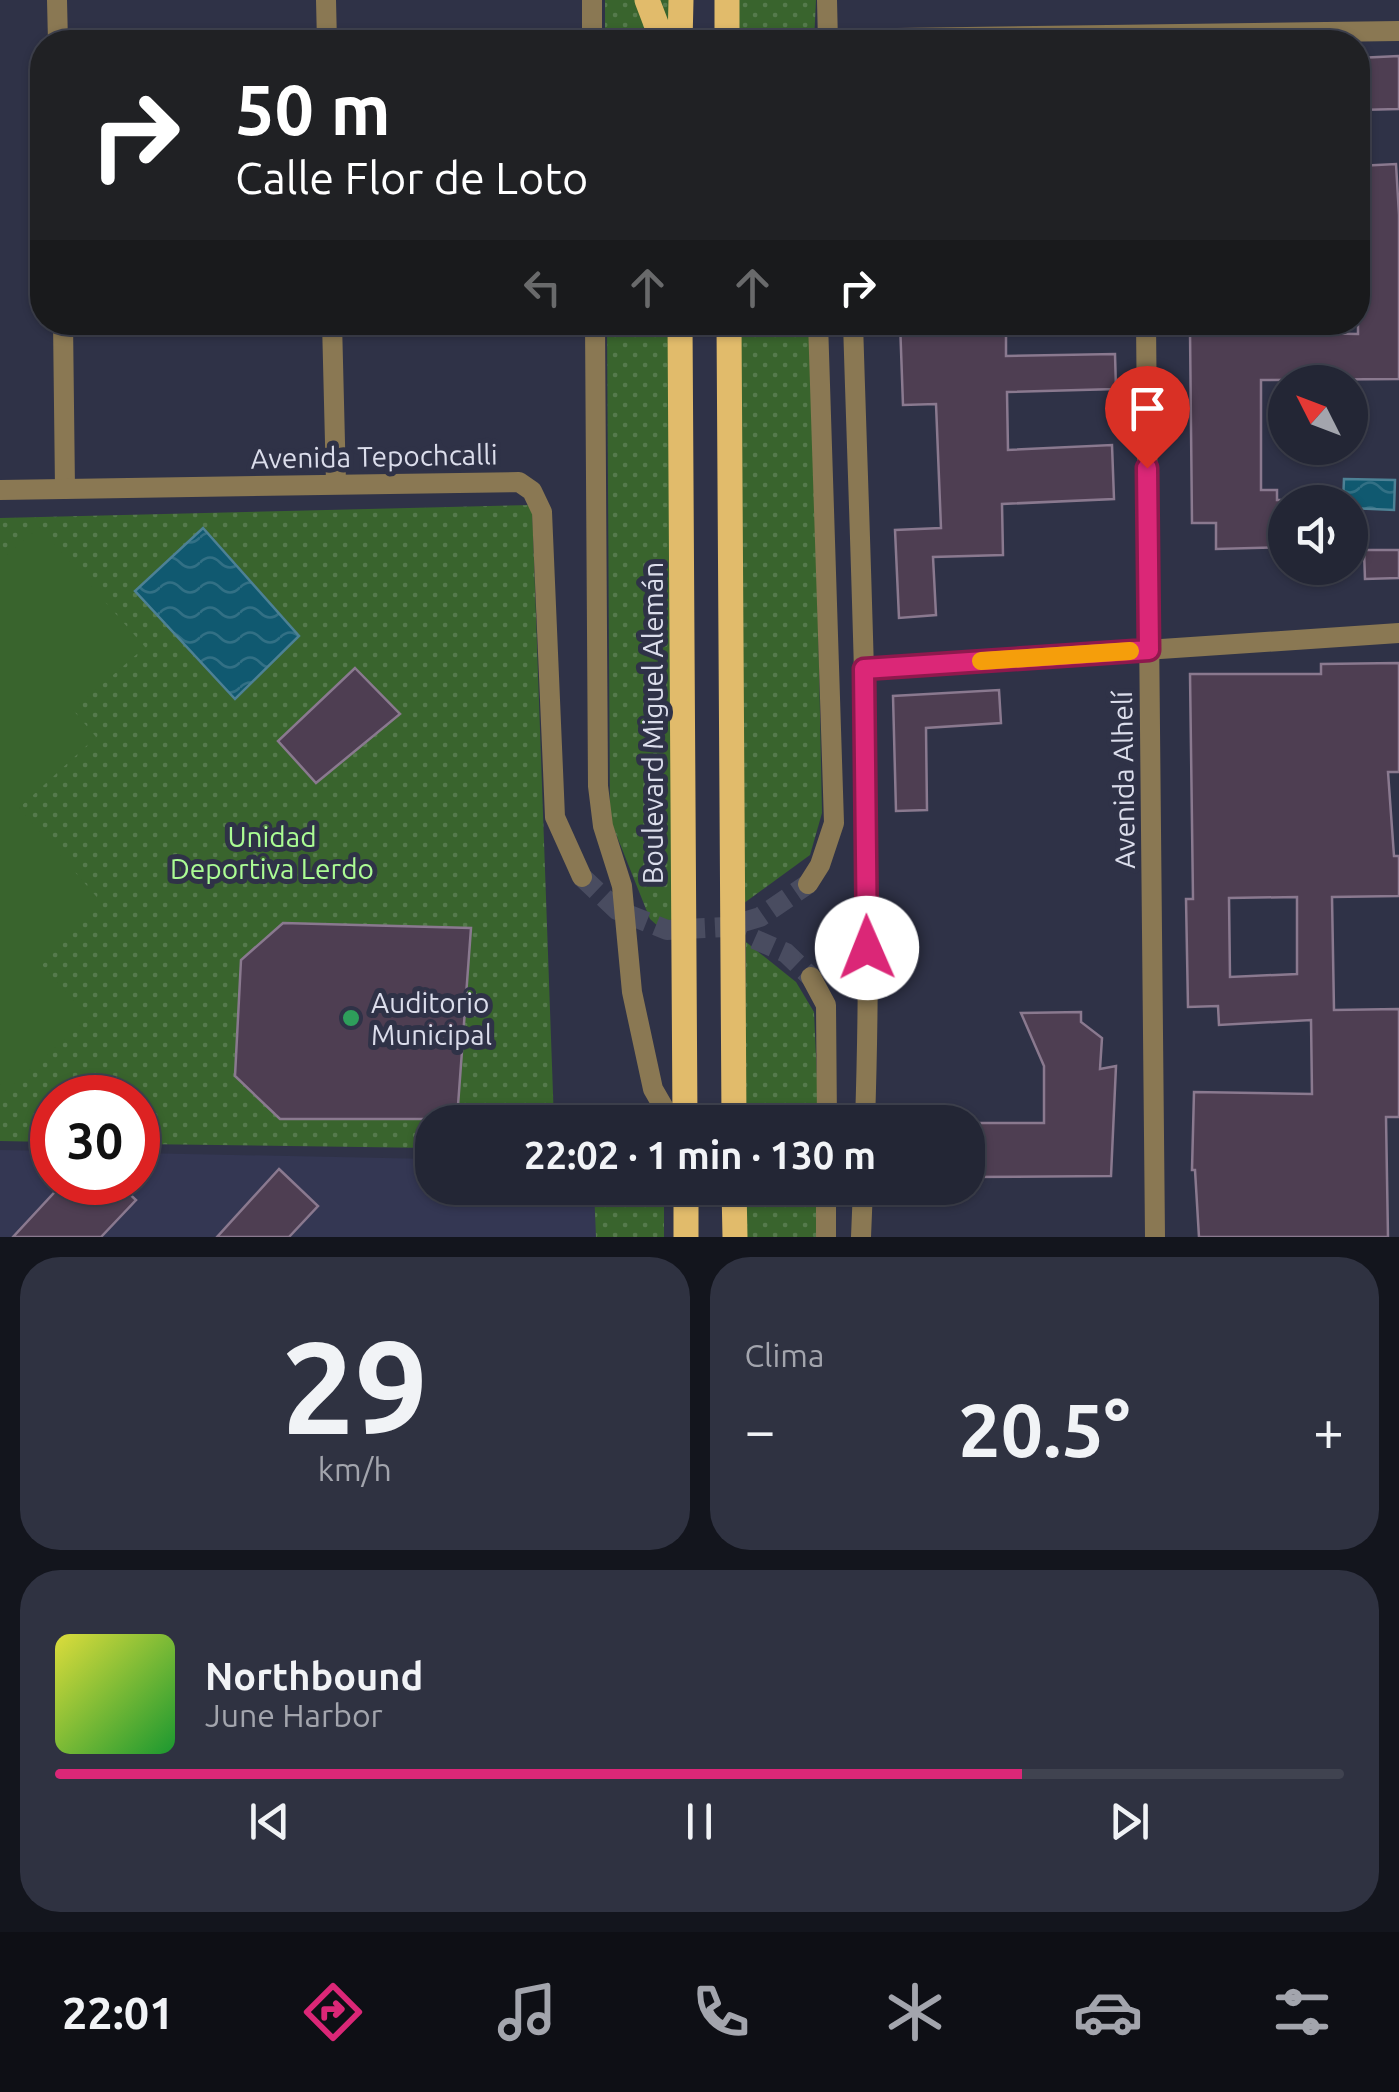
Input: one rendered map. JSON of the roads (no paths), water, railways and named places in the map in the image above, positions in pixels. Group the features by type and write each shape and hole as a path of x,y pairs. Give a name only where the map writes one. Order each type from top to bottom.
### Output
{"main road":[{"path":"646,0 658,30"},
{"path":"680,30 681,0"},
{"path":"726,0 727,30"},
{"name":"Boulevard Miguel Alemán","path":"680,335 685,1105"},
{"path":"729,335 734,1105"},
{"path":"686,1205 686,1237"},
{"path":"734,1205 734,1237"}],"street":[{"path":"57,0 58,30"},
{"path":"326,0 327,30"},
{"path":"592,0 592,30"},
{"path":"827,0 828,30"},
{"path":"1370,32 1399,31"},
{"path":"63,335 66,489"},
{"path":"332,335 336,483"},
{"path":"594,335 598,786 603,826 622,886 632,992 653,1089 662,1105"},
{"path":"808,884 820,866 834,823 818,335"},
{"path":"853,335 864,669 866,1105"},
{"name":"Avenida Alhelí","path":"1146,335 1156,1237"},
{"name":"Avenida Tepochcalli","path":"0,490 519,482 532,491 542,512 555,816 582,877"},
{"path":"864,669 1399,632"},
{"path":"811,977 826,1005 827,1105"},
{"path":"826,1205 826,1237"},
{"path":"862,1237 863,1205"}],"water":[{"path":"1344,479 1395,480 1394,510 1368,509 1368,485 1344,485"},
{"path":"203,528 299,636 235,699 135,591"}],"tunnel":[{"path":"582,877 617,910 667,930 727,927 760,917 808,884"},
{"path":"727,927 786,953 811,977"}],"place":[{"name":"Auditorio Municipal","path":"351,1018"}],"park label":[{"name":"Unidad Deportiva Lerdo","path":"272,852"}]}
